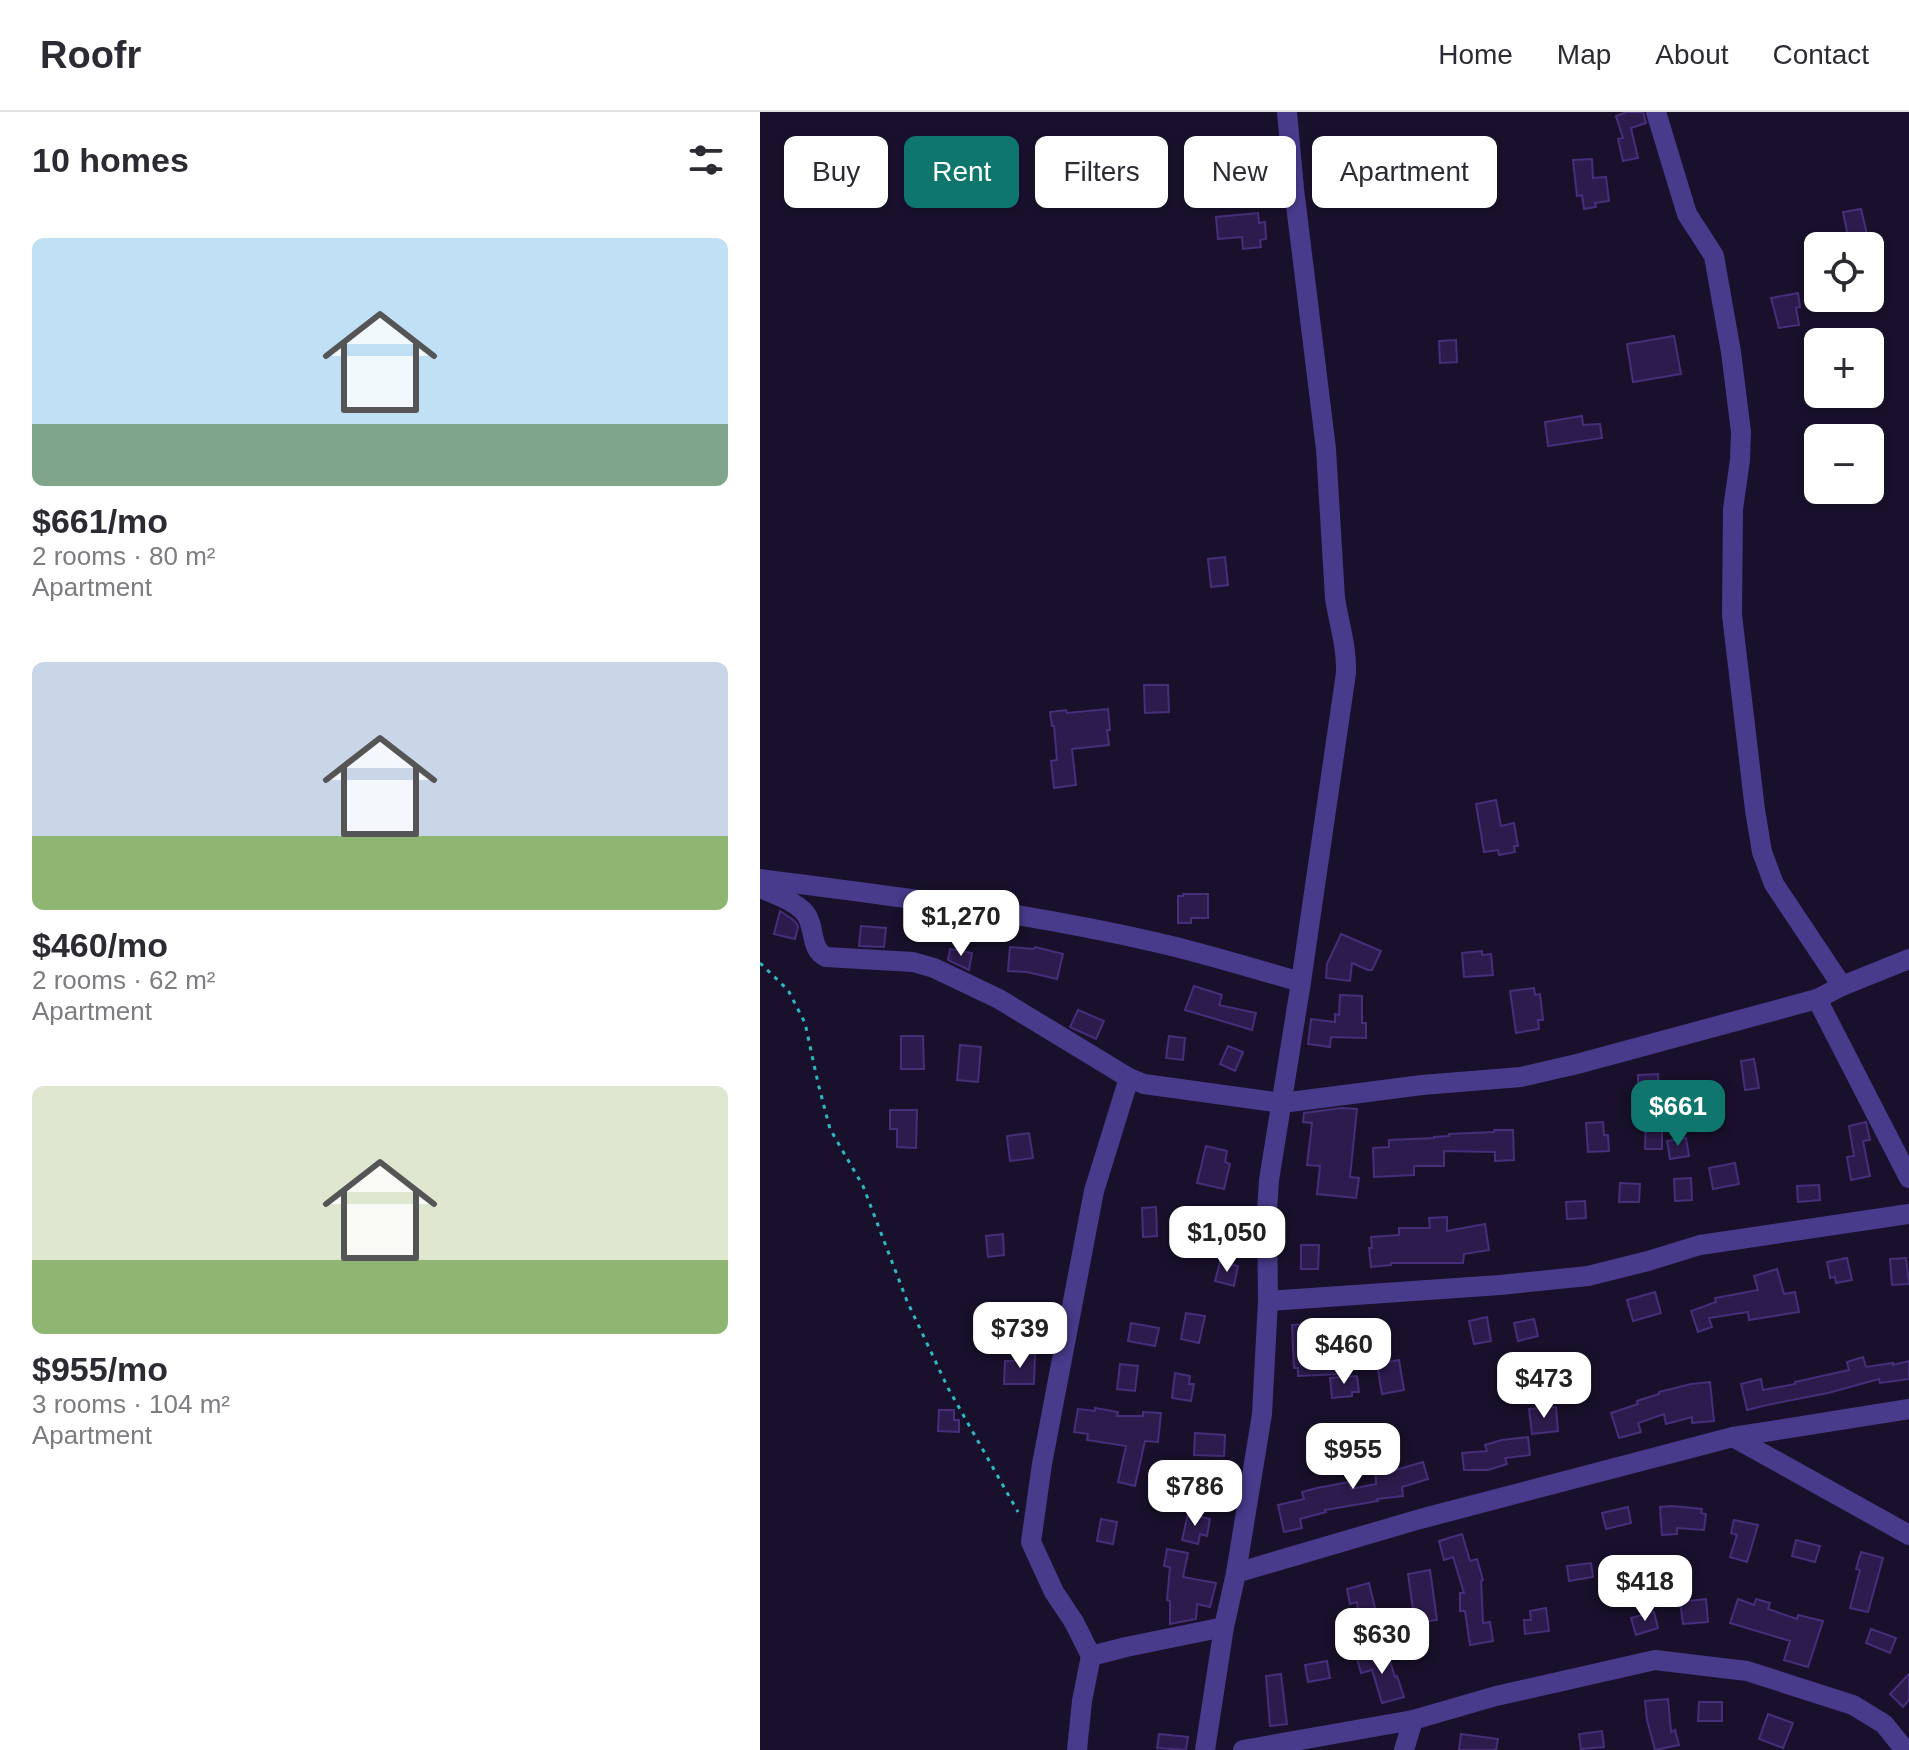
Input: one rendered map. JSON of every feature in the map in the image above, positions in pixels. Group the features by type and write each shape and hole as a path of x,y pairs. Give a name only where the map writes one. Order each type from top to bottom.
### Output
{"street":[{"path":"1205,1750 1262,1414 1268,1301 1269,1180 1346,673 1346,655 1335,598 1326,449 1287,112"},
{"path":"1656,112 1687,214 1714,256 1731,352 1741,432 1731,536 1732,615 1762,852 1774,884 1842,986"},
{"path":"760,879 916,900 1092,929 1183,949 1301,982"},
{"path":"760,888 803,910 819,954 832,958 913,962 934,968 999,999 1129,1078 1153,1087 1282,1103 1422,1085 1521,1077 1817,999 1909,959"},
{"path":"1817,999 1909,1178"},
{"path":"1077,1750 1091,1656 1054,1592 1031,1542 1042,1464 1094,1191 1129,1078"},
{"path":"1268,1301 1588,1276 1700,1245 1909,1214"},
{"path":"1236,1573 1420,1519 1733,1437 1909,1409"},
{"path":"1733,1437 1909,1535"},
{"path":"1091,1656 1224,1627"},
{"path":"1243,1750 1413,1720 1496,1696 1655,1660 1747,1671 1853,1705 1884,1724 1905,1750"},
{"path":"1404,1750 1413,1720"}],"path":[{"path":"760,963 788,990 805,1023 830,1129 863,1186 907,1301 948,1388 1016,1508 1031,1542"}],"building":[{"path":"1643,112 1646,123 1631,128 1638,158 1623,161 1618,139 1623,138 1616,116"},
{"path":"1592,159 1593,178 1606,177 1609,201 1584,209 1582,195 1577,196 1573,160"},
{"path":"1861,209 1866,232 1847,232 1843,212"},
{"path":"1258,213 1259,223 1265,222 1266,239 1260,240 1261,247 1243,249 1242,237 1218,239 1216,217"},
{"path":"1798,293 1800,307 1796,308 1799,325 1779,328 1771,298"},
{"path":"1674,336 1681,374 1633,382 1627,344"},
{"path":"1456,340 1457,362 1440,363 1439,341"},
{"path":"1582,416 1583,425 1600,424 1602,438 1548,446 1545,422"},
{"path":"1225,557 1228,585 1211,587 1208,559"},
{"path":"1144,685 1168,685 1169,712 1145,713"},
{"path":"1108,709 1109,745 1072,749 1076,785 1054,788 1051,761 1057,760 1050,712"},
{"path":"1496,800 1501,826 1514,823 1518,846 1514,846 1515,852 1499,855 1498,850 1484,852 1476,804"},
{"path":"1208,894 1208,918 1191,918 1191,923 1178,923 1178,896"},
{"path":"780,911 797,924 795,939 774,934"},
{"path":"861,926 886,928 884,947 859,946"},
{"path":"1341,934 1381,951 1372,970 1352,963 1350,981 1326,978 1327,964"},
{"path":"1010,947 1035,947 1063,954 1057,979 1008,971"},
{"path":"950,949 972,953 969,970 948,960"},
{"path":"1482,951 1482,955 1491,954 1493,975 1464,977 1462,953"},
{"path":"1194,986 1222,995 1219,1005 1256,1013 1252,1030 1185,1010"},
{"path":"1534,988 1535,995 1540,994 1543,1020 1538,1020 1539,1029 1516,1033 1510,991"},
{"path":"1340,995 1362,996 1362,1023 1366,1023 1366,1038 1331,1037 1330,1047 1308,1044 1311,1019 1335,1022 1335,1014 1339,1015"},
{"path":"1078,1010 1104,1021 1096,1039 1070,1027"},
{"path":"901,1036 923,1036 924,1069 901,1069"},
{"path":"1169,1036 1185,1038 1183,1060 1166,1058"},
{"path":"960,1045 981,1047 978,1082 957,1080"},
{"path":"1228,1046 1243,1052 1235,1071 1220,1064"},
{"path":"1754,1059 1759,1088 1745,1090 1741,1061"},
{"path":"1658,1074 1659,1098 1638,1098 1638,1075"},
{"path":"1357,1109 1350,1177 1359,1178 1356,1198 1317,1194 1320,1166 1307,1165 1312,1123 1303,1122 1304,1113"},
{"path":"890,1110 917,1110 916,1148 897,1147 897,1129 890,1129"},
{"path":"1646,1121 1662,1121 1662,1149 1645,1149"},
{"path":"1603,1122 1609,1151 1588,1152 1586,1123"},
{"path":"1866,1122 1870,1140 1863,1141 1870,1176 1851,1180 1847,1157 1854,1156 1849,1126"},
{"path":"1513,1130 1514,1160 1495,1161 1495,1152 1444,1151 1444,1166 1414,1166 1414,1175 1374,1177 1373,1148 1389,1147 1389,1140"},
{"path":"1029,1133 1033,1158 1010,1161 1007,1136"},
{"path":"1686,1138 1689,1156 1670,1159 1667,1141"},
{"path":"1206,1146 1227,1151 1225,1162 1230,1164 1224,1189 1197,1183"},
{"path":"1735,1163 1739,1184 1713,1189 1709,1168"},
{"path":"1691,1178 1692,1200 1675,1201 1674,1179"},
{"path":"1620,1183 1640,1184 1639,1202 1619,1202"},
{"path":"1819,1185 1820,1200 1798,1202 1797,1186"},
{"path":"1585,1201 1586,1218 1567,1219 1566,1202"},
{"path":"1156,1207 1157,1236 1143,1237 1142,1208"},
{"path":"1202,1212 1219,1215 1215,1236 1199,1233"},
{"path":"1447,1217 1447,1231 1485,1224 1489,1250 1464,1254 1463,1263 1391,1263 1371,1267 1371,1237 1399,1235 1399,1228 1430,1228 1429,1218"},
{"path":"1003,1234 1004,1255 988,1257 986,1236"},
{"path":"1301,1245 1319,1245 1318,1269 1301,1269"},
{"path":"1847,1258 1852,1280 1836,1283 1835,1277 1830,1278 1827,1262"},
{"path":"1906,1258 1909,1284 1892,1285 1890,1259"},
{"path":"1220,1262 1238,1266 1234,1286 1215,1281"},
{"path":"1777,1269 1784,1294 1795,1292 1799,1312 1749,1320 1748,1312 1709,1318 1712,1327 1698,1332 1691,1311 1716,1302 1715,1298 1758,1290 1754,1276"},
{"path":"1655,1292 1661,1313 1633,1321 1627,1300"},
{"path":"1186,1313 1205,1316 1199,1343 1181,1339"},
{"path":"1487,1317 1491,1341 1474,1344 1469,1321"},
{"path":"1534,1319 1538,1336 1518,1341 1514,1323"},
{"path":"1131,1323 1159,1328 1155,1346 1128,1341"},
{"path":"1311,1324 1312,1344 1339,1342 1341,1374 1298,1376 1298,1368 1294,1368 1292,1325"},
{"path":"1016,1354 1035,1354 1034,1384 1004,1384 1005,1361 1016,1361"},
{"path":"1863,1357 1866,1367 1909,1361 1909,1379 1880,1383 1879,1379 1747,1410 1741,1384 1761,1379 1763,1390 1795,1384 1849,1370 1847,1362"},
{"path":"1399,1360 1404,1390 1382,1394 1377,1364"},
{"path":"1120,1364 1138,1366 1135,1391 1117,1389"},
{"path":"1175,1373 1190,1376 1189,1384 1194,1384 1191,1401 1172,1398"},
{"path":"1357,1376 1359,1392 1332,1398 1330,1378"},
{"path":"1710,1382 1714,1421 1692,1423 1692,1417 1666,1424 1664,1414 1638,1423 1641,1432 1619,1438 1611,1413 1638,1404 1637,1401 1659,1392"},
{"path":"1556,1407 1558,1431 1532,1434 1529,1409"},
{"path":"1095,1408 1118,1412 1117,1416 1161,1413 1158,1442 1145,1441 1135,1486 1118,1482 1126,1446 1087,1440 1088,1434 1074,1432 1078,1409 1095,1411"},
{"path":"939,1410 954,1410 954,1420 959,1420 959,1432 938,1431"},
{"path":"1195,1433 1225,1435 1224,1456 1194,1455"},
{"path":"1528,1437 1530,1455 1505,1458 1507,1464 1488,1470 1464,1470 1462,1453 1487,1451 1485,1445"},
{"path":"1390,1444 1392,1471 1423,1462 1428,1479 1402,1487 1403,1496 1325,1510 1300,1519 1302,1528 1284,1532 1278,1505 1304,1499 1302,1492 1317,1488 1349,1482 1351,1489 1376,1484 1374,1446"},
{"path":"1628,1507 1631,1523 1606,1529 1602,1513"},
{"path":"1660,1507 1702,1509 1701,1513 1706,1514 1704,1530 1677,1528 1677,1534 1662,1535"},
{"path":"1188,1514 1210,1519 1207,1536 1200,1534 1198,1544 1182,1540"},
{"path":"1101,1519 1117,1522 1113,1544 1097,1541"},
{"path":"1734,1520 1758,1525 1747,1562 1730,1557 1737,1535 1731,1533"},
{"path":"1462,1534 1470,1561 1477,1559 1483,1580 1483,1623 1490,1622 1493,1641 1470,1645 1465,1611 1460,1611 1460,1593 1464,1593 1453,1557 1444,1560 1439,1541"},
{"path":"1796,1540 1820,1546 1815,1562 1792,1556"},
{"path":"1167,1549 1188,1553 1183,1577 1216,1583 1210,1607 1197,1604 1196,1619 1170,1624 1170,1601 1167,1600 1170,1567 1164,1566"},
{"path":"1861,1552 1883,1558 1868,1612 1850,1608 1860,1570 1856,1569"},
{"path":"1591,1563 1593,1577 1569,1581 1567,1566"},
{"path":"1430,1570 1437,1620 1415,1623 1408,1574"},
{"path":"1369,1583 1376,1612 1380,1611 1382,1627 1360,1629 1357,1602 1350,1604 1347,1589"},
{"path":"1706,1599 1708,1622 1683,1624 1680,1602"},
{"path":"1738,1599 1754,1605 1756,1599 1770,1603 1768,1609 1797,1619 1798,1615 1823,1621 1808,1667 1784,1660 1790,1641 1730,1623"},
{"path":"1546,1608 1549,1631 1525,1634 1524,1620 1531,1620 1530,1611"},
{"path":"1654,1612 1658,1628 1636,1635 1631,1618"},
{"path":"1871,1629 1896,1638 1890,1653 1866,1643"},
{"path":"1371,1651 1373,1659 1388,1655 1404,1697 1382,1703 1372,1670 1361,1673 1356,1655"},
{"path":"1327,1661 1330,1678 1308,1682 1305,1665"},
{"path":"1281,1674 1287,1724 1270,1726 1266,1676"},
{"path":"1909,1674 1909,1700 1903,1707 1890,1694"},
{"path":"1668,1699 1671,1732 1675,1730 1679,1745 1655,1750 1645,1701"},
{"path":"1699,1702 1722,1702 1722,1721 1698,1721"},
{"path":"1768,1714 1793,1723 1783,1748 1759,1739"},
{"path":"1602,1731 1604,1747 1581,1749 1579,1734"},
{"path":"1159,1734 1188,1737 1186,1750 1157,1748"},
{"path":"1461,1734 1498,1739 1496,1750 1459,1750"}]}
